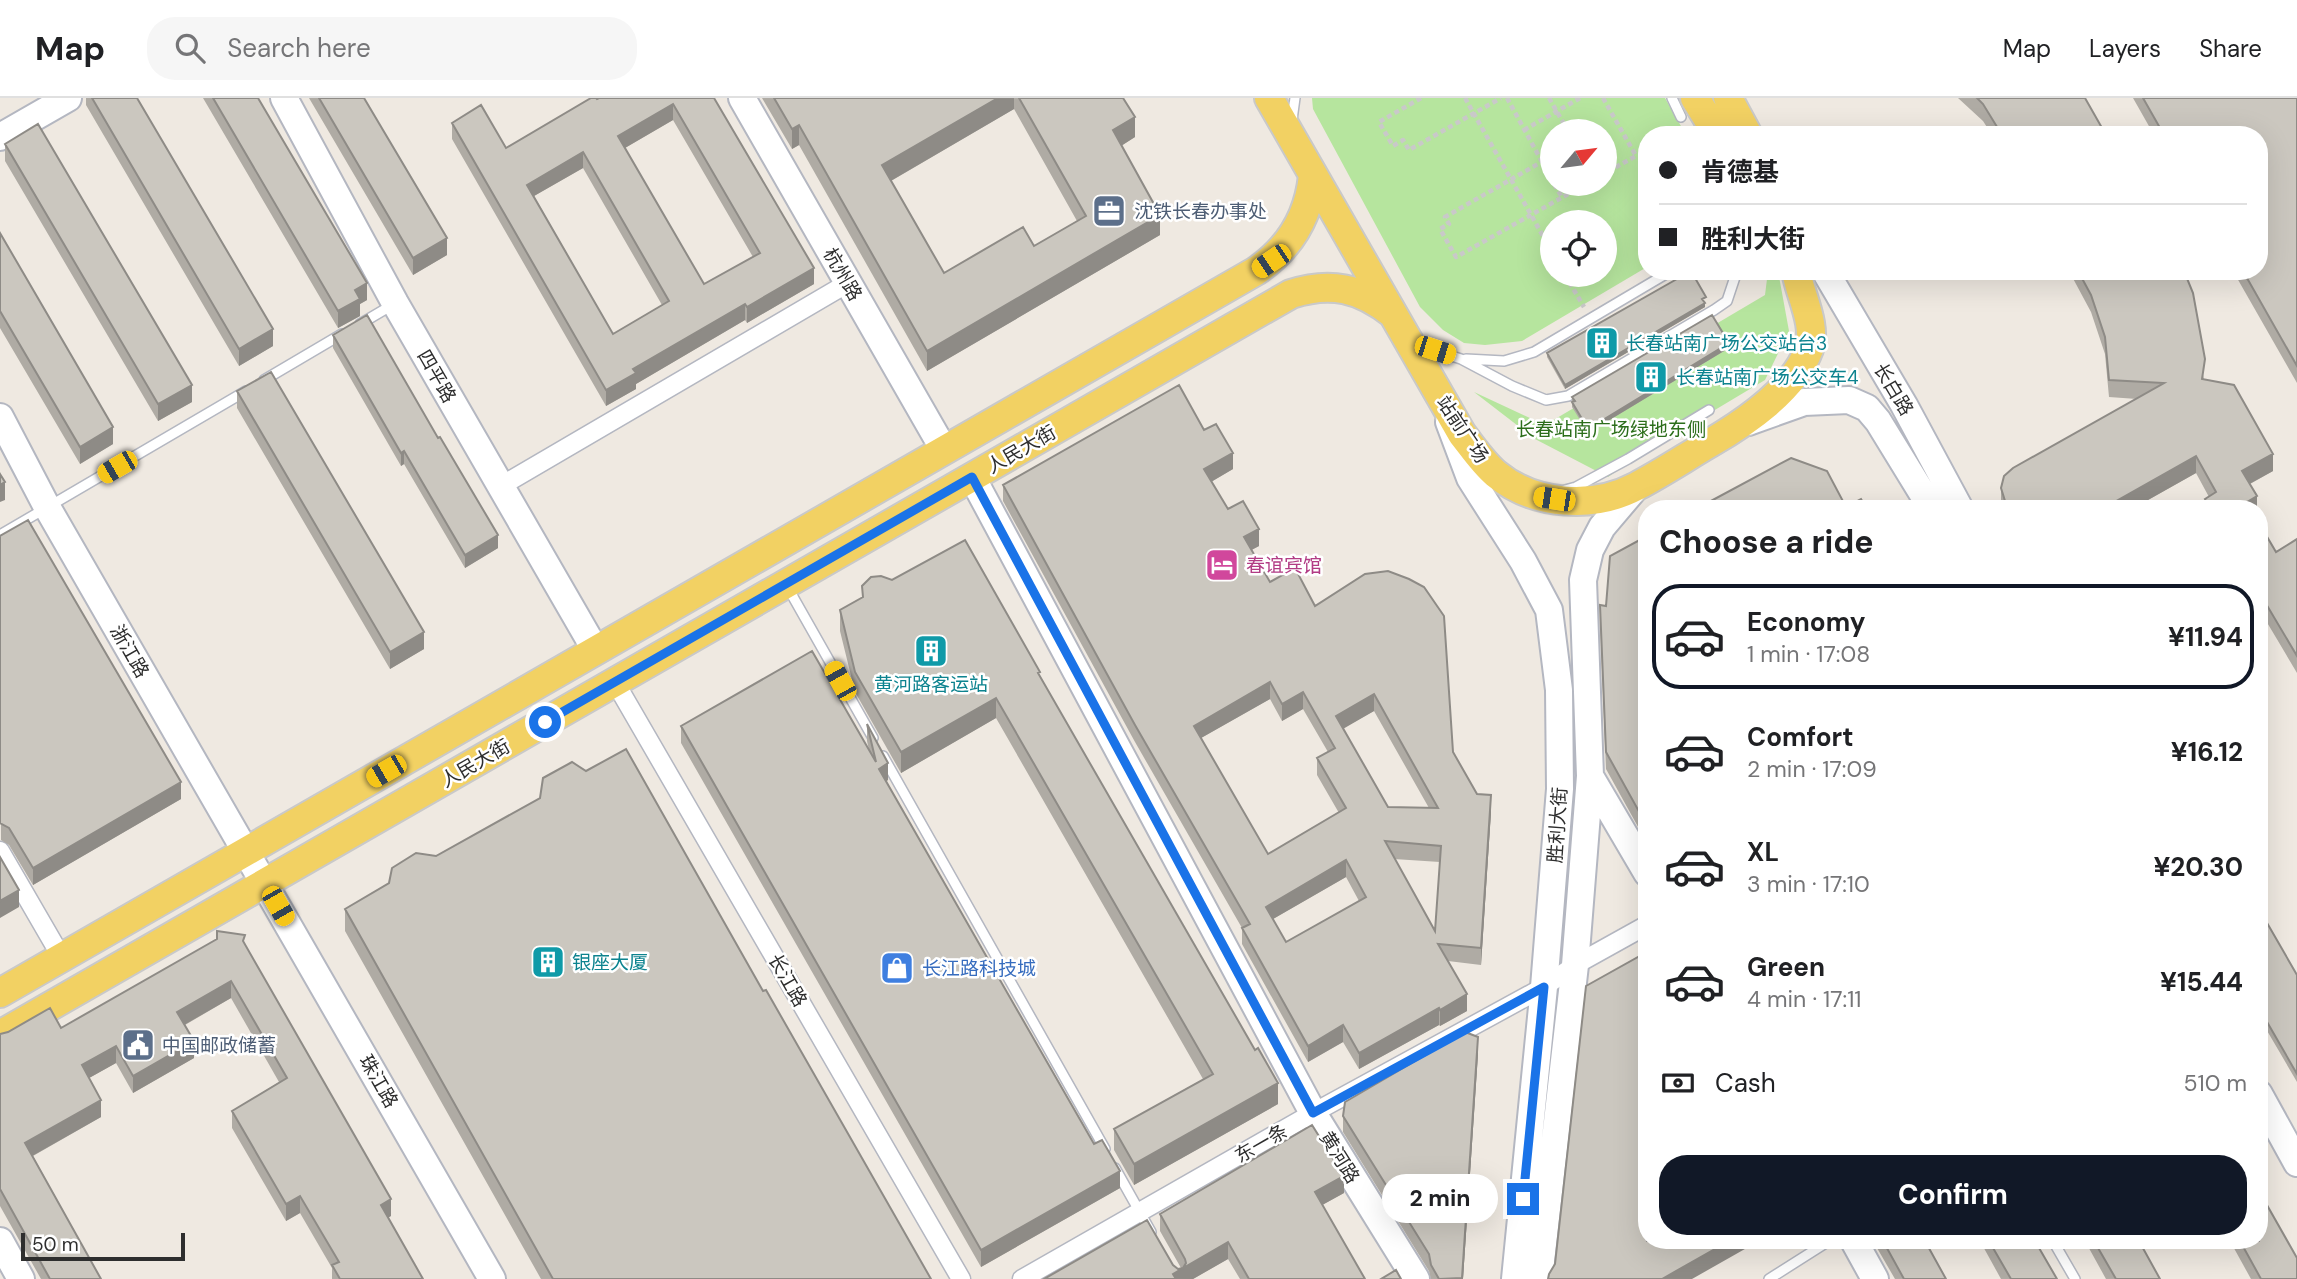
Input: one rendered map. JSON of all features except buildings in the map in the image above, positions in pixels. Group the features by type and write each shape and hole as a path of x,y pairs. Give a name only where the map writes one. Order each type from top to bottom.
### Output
{"main road":[{"path":"0,137 68,98"},
{"name":"四平路","path":"284,98 395,303 596,651"},
{"name":"杭州路","path":"741,98 944,450"},
{"path":"1257,98 1264,110 1289,135"},
{"name":"站前广场","path":"1269,98 1462,434 1497,475 1516,488 1540,497 1595,501 1636,487 1740,425 1787,385 1809,348 1811,330 1798,280"},
{"path":"1728,98 1743,126"},
{"path":"1688,107 1709,126"},
{"name":"人民大街","path":"0,993 1271,261 1295,235 1311,193 1313,175"},
{"name":"长白路","path":"1830,280 1904,405 1955,500"},
{"name":"人民大街","path":"0,1035 1291,294 1326,286 1345,289 1364,295 1393,314"},
{"name":"胜利大街","path":"1440,397 1470,478 1523,561 1549,610 1559,690 1560,789 1544,987 1515,1279"},
{"name":"长白路","path":"1740,425 1804,402 1849,400 1867,408 1878,421 1926,500"},
{"name":"浙江路","path":"0,417 47,507 265,883"},
{"name":"黄河路","path":"972,477 1313,1113 1416,1279"},
{"name":"胜利大街","path":"1539,1279 1575,965 1590,776 1583,580 1590,550 1602,527 1636,487"},
{"path":"1590,776 1638,858"},
{"name":"珠江路","path":"265,883 492,1279"},
{"path":"2268,1088 2297,1138"},
{"path":"2268,1110 2297,1163"},
{"path":"0,1241 21,1279"},
{"path":"1858,1249 1875,1279"}],"street":[{"path":"500,486 848,283"},
{"name":"长江路","path":"615,682 961,1279"},
{"path":"0,851 62,958"},
{"name":"东一条","path":"1022,1279 1313,1113 1544,987 1575,965 1638,930"}],"lane":[{"path":"1289,135 1295,98"},
{"path":"1672,98 1688,107"},
{"path":"1461,359 1504,362 1534,352 1656,280"},
{"path":"1409,342 1461,359 1512,386 1546,400 1567,396 1720,306 1727,301 1734,280"},
{"path":"0,535 395,303"},
{"path":"1540,497 1576,487 1659,442 1709,410"},
{"path":"786,584 1159,1246"},
{"path":"1769,1279 1816,1249"},
{"path":"2058,1249 2075,1279"}],"path":[{"path":"1421,98 1379,122 1393,146 1404,140 1409,150 1504,98 1540,158"},
{"path":"1465,98 1540,231"},
{"path":"1549,98 1561,119"},
{"path":"1524,130 1580,98"},
{"path":"1603,98 1615,119"},
{"path":"1617,123 1636,156 1617,166"},
{"path":"1540,163 1445,217 1449,224 1440,229 1456,257 1562,197"},
{"path":"1572,287 1590,319"}],"green space":[{"path":"1312,98 1665,98 1681,126 1638,126 1638,272 1617,285 1617,210 1540,210 1540,287 1613,287 1522,341 1485,345 1464,343 1443,330 1420,307 1313,109"},
{"name":"长春站南广场绿地东侧","path":"1767,280 1780,280 1789,331 1765,380 1608,477 1535,439 1474,392 1545,425 1765,295"}],"place":[{"name":"沈铁长春办事处","path":"1109,211"},
{"name":"长春站南广场公交站台3","path":"1602,343"},
{"name":"长春站南广场公交车4","path":"1651,377"},
{"name":"春谊宾馆","path":"1222,565"},
{"name":"黄河路客运站","path":"931,651"},
{"name":"银座大厦","path":"548,962"},
{"name":"长江路科技城","path":"897,968"},
{"name":"中国邮政储蓄","path":"138,1045"}],"route":[{"path":"545,722 972,477 1313,1113 1544,987 1523,1199"}]}
